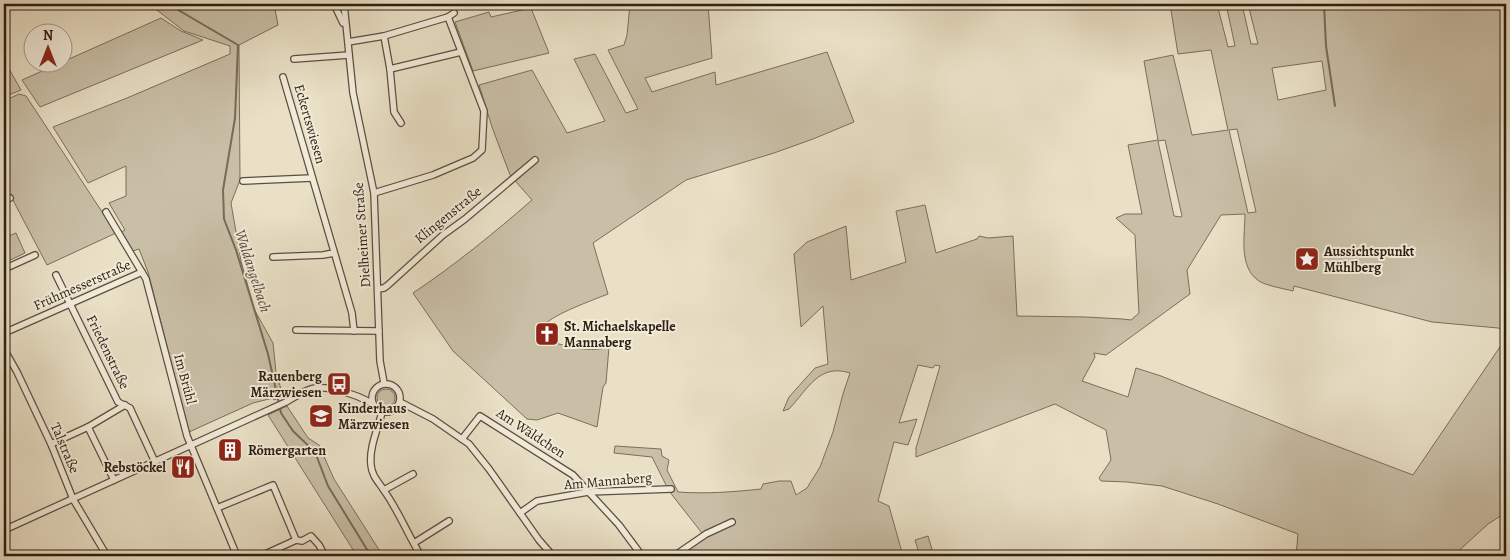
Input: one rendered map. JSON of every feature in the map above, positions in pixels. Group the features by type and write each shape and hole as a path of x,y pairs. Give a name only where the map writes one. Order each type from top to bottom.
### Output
{"street":[{"path":"334,4 345,27"},
{"path":"344,4 345,27"},
{"path":"348,42 384,36 451,15 461,52 484,111 482,150 474,158 434,175 374,193"},
{"name":"Dielheimer Straße","path":"345,27 353,93 374,193 378,331 384,383"},
{"path":"384,36 390,69 394,112 401,123"},
{"path":"390,69 461,52"},
{"path":"294,59 349,55"},
{"name":"Eckertswiesen","path":"283,77 352,313 354,330"},
{"name":"Klingenstraße","path":"378,289 388,285 443,235 535,160"},
{"name":"Eckertswiesen","path":"243,181 312,178"},
{"path":"4,202 10,198"},
{"name":"Im Brühl","path":"106,212 146,279 187,436 237,556"},
{"path":"274,257 334,253"},
{"path":"4,269 35,255"},
{"name":"Frühmesserstraße","path":"4,333 142,272"},
{"name":"Friedenstraße","path":"56,275 118,402 130,408 155,462"},
{"path":"296,330 378,331"},
{"name":"Talstraße","path":"4,349 51,444 73,499 107,556"},
{"path":"4,530 315,388 329,388 362,397 382,412 389,412 396,408 400,402 400,396 395,386 384,383 362,397"},
{"path":"372,392 372,403"},
{"path":"400,402 433,419 469,444 553,556"},
{"path":"51,444 88,427 125,405"},
{"path":"382,412 372,448 371,466 374,478 384,490 422,556"},
{"name":"Am Wäldchen","path":"462,439 480,416 573,475 588,492"},
{"path":"88,427 114,480"},
{"path":"384,490 413,474"},
{"path":"217,508 273,485 296,540"},
{"name":"Am Mannaberg","path":"520,513 537,501 588,492 671,489"},
{"path":"588,492 619,525 642,556"},
{"path":"414,543 449,521"},
{"path":"674,556 706,534 732,522"},
{"path":"261,556 296,540 302,540 311,536 325,556"},
{"path":"4,552 6,556"}],"shaded area":[{"path":"149,4 274,4 278,25 239,45 240,180 231,203 241,261 254,309 273,343 276,372 283,396 274,400 273,398 253,403 189,432 148,272 139,249 133,251 121,232 125,230 109,203 126,196 126,166 88,183 53,127 230,54 230,46 184,31"},
{"path":"630,4 708,4 712,58 645,78 652,92 715,72 716,85 827,52 854,122 774,153 686,180 593,243 608,294 556,316 540,331 539,339 583,349 609,347 606,383 603,387 597,427 558,413 537,420 527,419 453,351 413,293 474,248 532,200 510,175 479,85 532,70 567,133 605,121 574,59 595,54 626,113 638,109 608,50 624,45 627,35"},
{"path":"1170,4 1217,4 1228,47 1235,46 1226,4 1242,4 1251,44 1258,44 1248,4 1506,4 1506,331 1498,328 1432,322 1294,286 1293,291 1259,281 1252,275 1245,259 1245,214 1221,215 1187,270 1190,294 1106,355 1094,353 1095,357 1082,381 1128,397 1136,368 1161,376 1413,475 1506,338 1506,510 1502,515 1488,524 1453,556 1296,556 1298,534 1218,504 1162,486 1101,481 1099,478 1111,460 1106,430 1055,404 916,457 916,448 940,366 935,365 933,368 918,365 899,423 917,419 908,445 894,442 878,501 889,506 903,556 678,556 705,537 669,491 652,457 614,453 615,446 661,449 662,456 669,460 667,470 678,492 699,493 761,489 763,484 779,481 791,481 796,495 807,488 820,467 833,432 850,373 839,371 822,375 808,386 789,409 783,411 789,397 815,368 828,364 823,306 801,327 794,254 807,242 846,226 851,280 906,262 896,211 925,205 936,253 977,239 979,236 988,238 1013,236 1017,316 1131,320 1139,313 1135,235 1116,218 1125,214 1142,214 1128,145 1158,140 1144,61 1173,55 1192,135 1228,130 1211,50 1178,54","holes":["1322,61 1326,90 1278,100 1272,68","1237,129 1256,212 1248,213 1229,130","1165,140 1181,217 1174,216 1158,141"]},
{"path":"531,8 549,53 473,71 455,22 489,12 491,17"},
{"path":"161,18 181,31 203,40 40,107 22,80 40,72 72,72 72,58"},
{"path":"4,60 21,90 4,97"},
{"path":"19,94 26,96 116,233 47,265 4,183 4,101"},
{"path":"16,233 25,253 4,263 4,238"},
{"path":"386,389 392,392 395,398 392,404 386,407 380,404 377,398 380,392"},
{"path":"287,406 308,438 319,445 334,479 383,556 357,556 268,415"},
{"path":"928,536 934,556 920,556 915,540"}],"waterway":[{"name":"Waldangelbach","path":"168,4 238,45 235,118 223,190 224,219 236,250 268,354 281,413 293,431 315,452 328,486 371,556"},
{"path":"1324,4 1326,46 1335,106"}],"place":[{"name":"Aussichtspunkt Mühlberg","path":"1307,259"},
{"name":"St. Michaelskapelle Mannaberg","path":"547,334"},
{"name":"Rauenberg Märzwiesen","path":"339,384"},
{"name":"Kinderhaus Märzwiesen","path":"321,416"},
{"name":"Römergarten","path":"230,450"},
{"name":"Rebstöckel","path":"183,467"}]}
